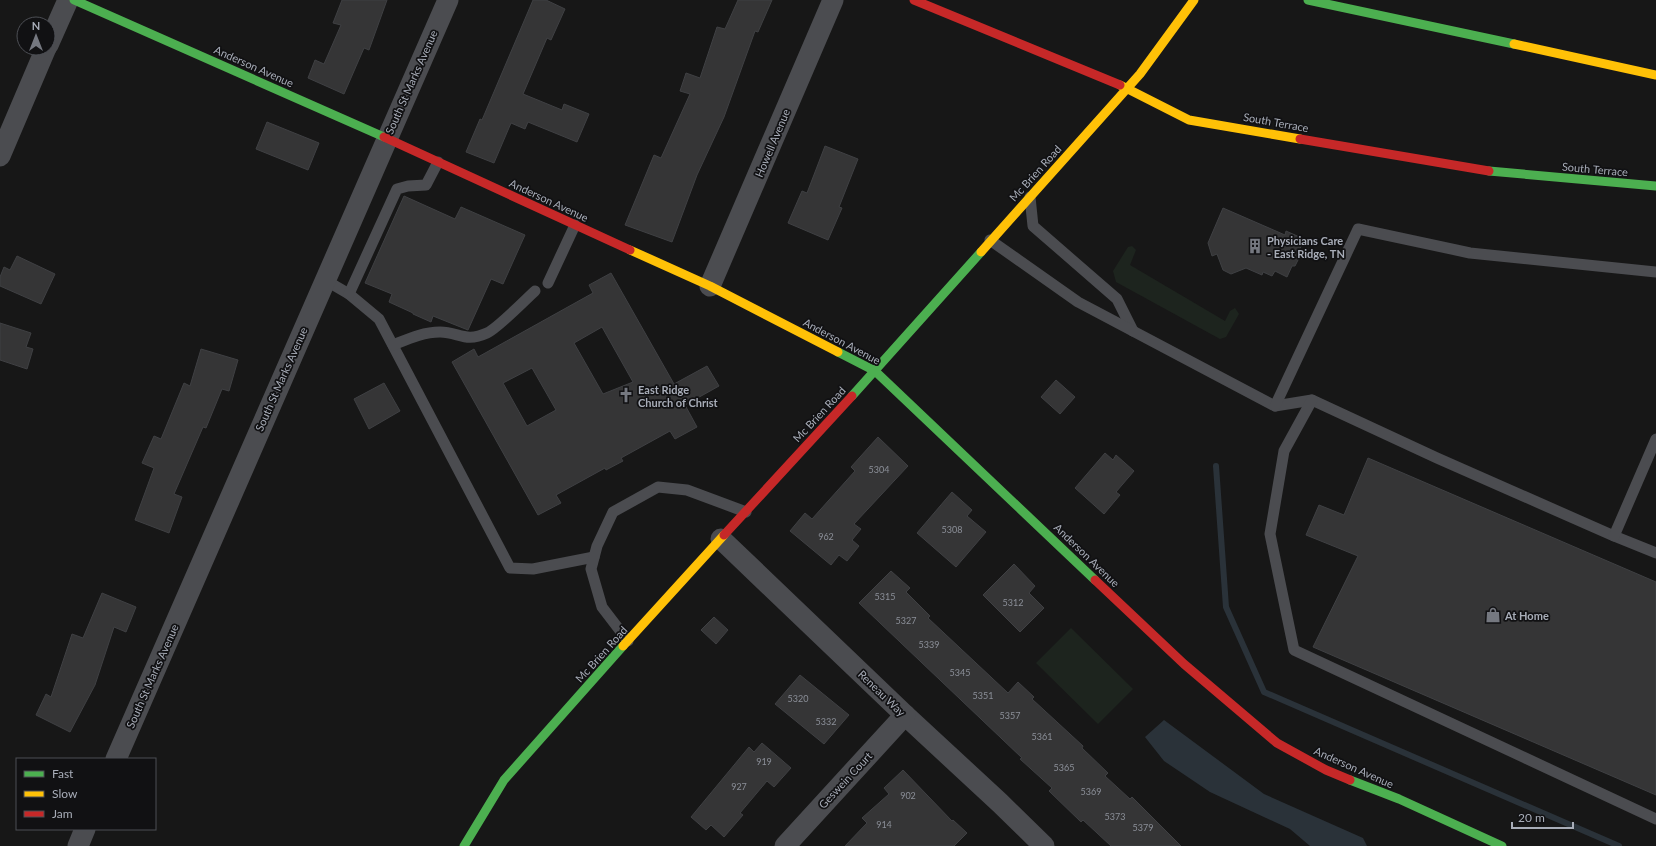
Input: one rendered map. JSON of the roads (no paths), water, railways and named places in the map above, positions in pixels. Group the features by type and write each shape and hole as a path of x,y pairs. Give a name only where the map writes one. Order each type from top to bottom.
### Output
{"main road":[{"name":"Anderson Avenue","path":"74,0 386,138 710,286 875,371 1184,664 1277,743 1326,770 1399,799 1502,846"},
{"name":"South Terrace","path":"914,0 1127,88 1189,120 1499,173 1656,186"},
{"name":"Mc Brien Road","path":"464,846 504,780 628,641 875,371 990,240 1140,74 1194,0"},
{"path":"1308,0 1656,75"}],"street":[{"path":"56,27 68,0"},
{"name":"South St Marks Avenue","path":"116,758 386,138 448,0"},
{"name":"Howell Avenue","path":"710,286 833,0"},
{"path":"0,156 43,56"},
{"name":"Reneau Way","path":"721,539 1044,846"},
{"name":"Geswein Court","path":"785,846 905,715"},
{"path":"78,846 85,830"}],"lane":[{"path":"349,294 397,189 408,186 426,185 438,162"},
{"path":"1030,196 1033,226 1117,299 1133,331"},
{"path":"548,283 575,225"},
{"path":"1275,406 1358,229 1470,253 1656,272"},
{"path":"990,240 1078,302 1275,406 1312,400 1437,458 1656,553"},
{"path":"325,280 349,294 379,319 510,568 533,569 594,557"},
{"path":"393,345 426,333 441,332 458,337 472,338 488,333 536,291"},
{"path":"1312,400 1284,451 1270,534 1294,650 1656,819"},
{"path":"1614,536 1656,439"},
{"path":"628,641 602,607 591,568 597,546 613,512 658,487 687,490 746,512"}],"waterway":[{"path":"1216,466 1226,607 1264,692 1619,846"}],"place":[{"name":"Physicians Care - East Ridge, TN","path":"1255,246"},
{"name":"East Ridge Church of Christ","path":"626,395"},
{"name":"At Home","path":"1493,615"}]}
